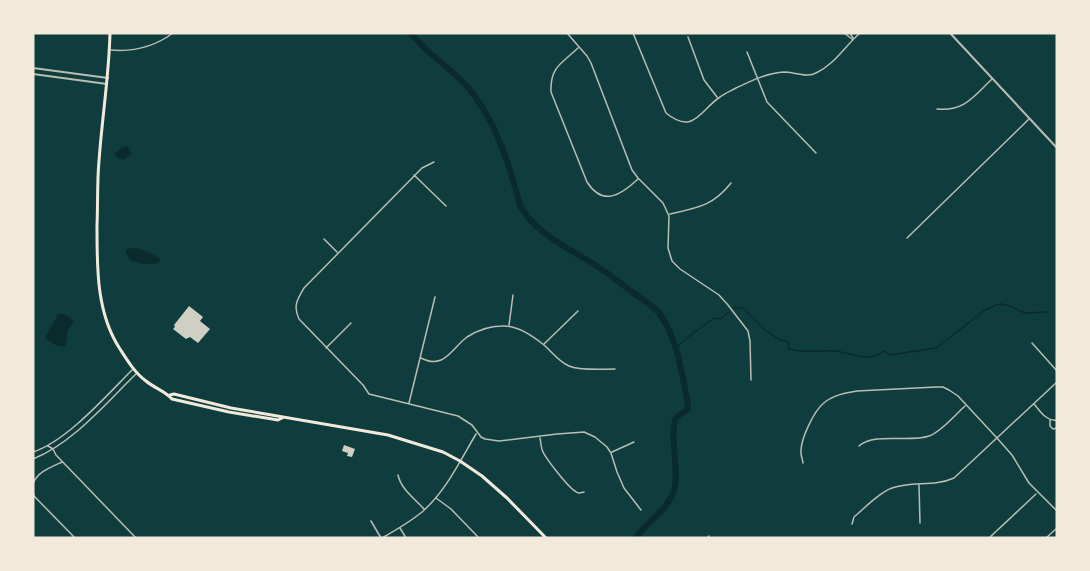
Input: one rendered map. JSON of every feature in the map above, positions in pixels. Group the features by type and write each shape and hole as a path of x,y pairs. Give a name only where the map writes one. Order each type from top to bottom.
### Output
{"main road":[{"path":"110,33 108,84 99,161 97,243 99,290 113,337 137,373 145,381 169,395 174,394 282,418 388,435 443,452 460,460 487,480 546,538"}],"street":[{"path":"110,50 127,52 141,49 173,33"},
{"path":"567,33 591,63 629,163 638,178 663,203 669,214 668,248 672,261 719,296 748,332 751,380"},
{"path":"633,33 666,113 673,118 688,122 696,118 718,98 753,80 784,72 813,75 831,63 860,33"},
{"path":"844,33 853,39"},
{"path":"850,33 853,39"},
{"path":"950,33 1056,145"},
{"path":"688,37 704,80 718,98"},
{"path":"579,48 556,68 551,80 551,92 587,182 599,195 616,196 638,178"},
{"path":"747,52 767,102 816,153"},
{"path":"33,68 108,78"},
{"path":"33,74 108,84"},
{"path":"937,109 950,110 960,107 993,78"},
{"path":"907,238 1029,118"},
{"path":"434,162 414,175 304,288 297,300 295,311 304,326 363,385 369,394 458,416 472,425 486,440 499,441 584,432 602,443 611,453 624,488 641,510"},
{"path":"414,175 446,206"},
{"path":"669,214 712,201 731,183"},
{"path":"324,239 338,253"},
{"path":"509,326 513,295"},
{"path":"409,404 435,297"},
{"path":"543,344 578,311"},
{"path":"326,348 351,323"},
{"path":"421,358 437,361 447,357 459,344 478,331 509,326 523,331 543,344 569,366 615,369"},
{"path":"1032,343 1057,371"},
{"path":"33,452 47,446 68,431 134,369"},
{"path":"33,459 53,449 77,431 137,373"},
{"path":"852,524 854,517 890,489 905,485 945,482 954,478 1057,382"},
{"path":"803,463 801,452 807,430 816,412 826,401 843,393 857,391 943,387 958,396 997,438 1012,455 1029,483 1057,512"},
{"path":"1033,404 1050,420 1057,420"},
{"path":"859,446 863,442 874,440 925,437 934,434 965,405"},
{"path":"1050,420 1050,426 1053,429 1057,428"},
{"path":"371,521 381,538 400,528 424,509 449,479 477,432"},
{"path":"540,437 542,449 563,478 574,491 584,492"},
{"path":"611,453 634,442"},
{"path":"47,446 53,449 136,538"},
{"path":"33,484 35,477 41,472 62,461"},
{"path":"398,475 403,487 424,509"},
{"path":"919,484 920,524"},
{"path":"33,491 34,496 75,538"},
{"path":"989,538 1038,493"},
{"path":"436,497 479,538"},
{"path":"400,528 406,538"},
{"path":"1046,538 1057,528"}],"water":[{"path":"127,146 132,153 124,160 114,154 122,147"},
{"path":"136,248 155,256 160,259 160,262 145,264 130,260 125,250"},
{"path":"58,314 69,317 74,322 68,331 65,346 57,345 45,338"}],"building":[{"path":"189,306 203,317 200,321 210,329 198,343 190,337 186,339 173,329"},
{"path":"344,445 355,449 352,457 342,451"}],"waterway":[{"path":"410,33 466,85 484,110 503,150 520,205 526,215 551,238 602,269 652,306 660,314 671,335 688,405 688,409 678,416 675,422 674,491 667,504 636,538"},
{"path":"734,308 743,308 765,330 789,343 788,348 792,350 835,351 869,357 885,351 890,355 936,348 985,310 996,305 1010,306 1025,313 1048,312"},
{"path":"676,348 714,318 721,319 729,312"}]}
